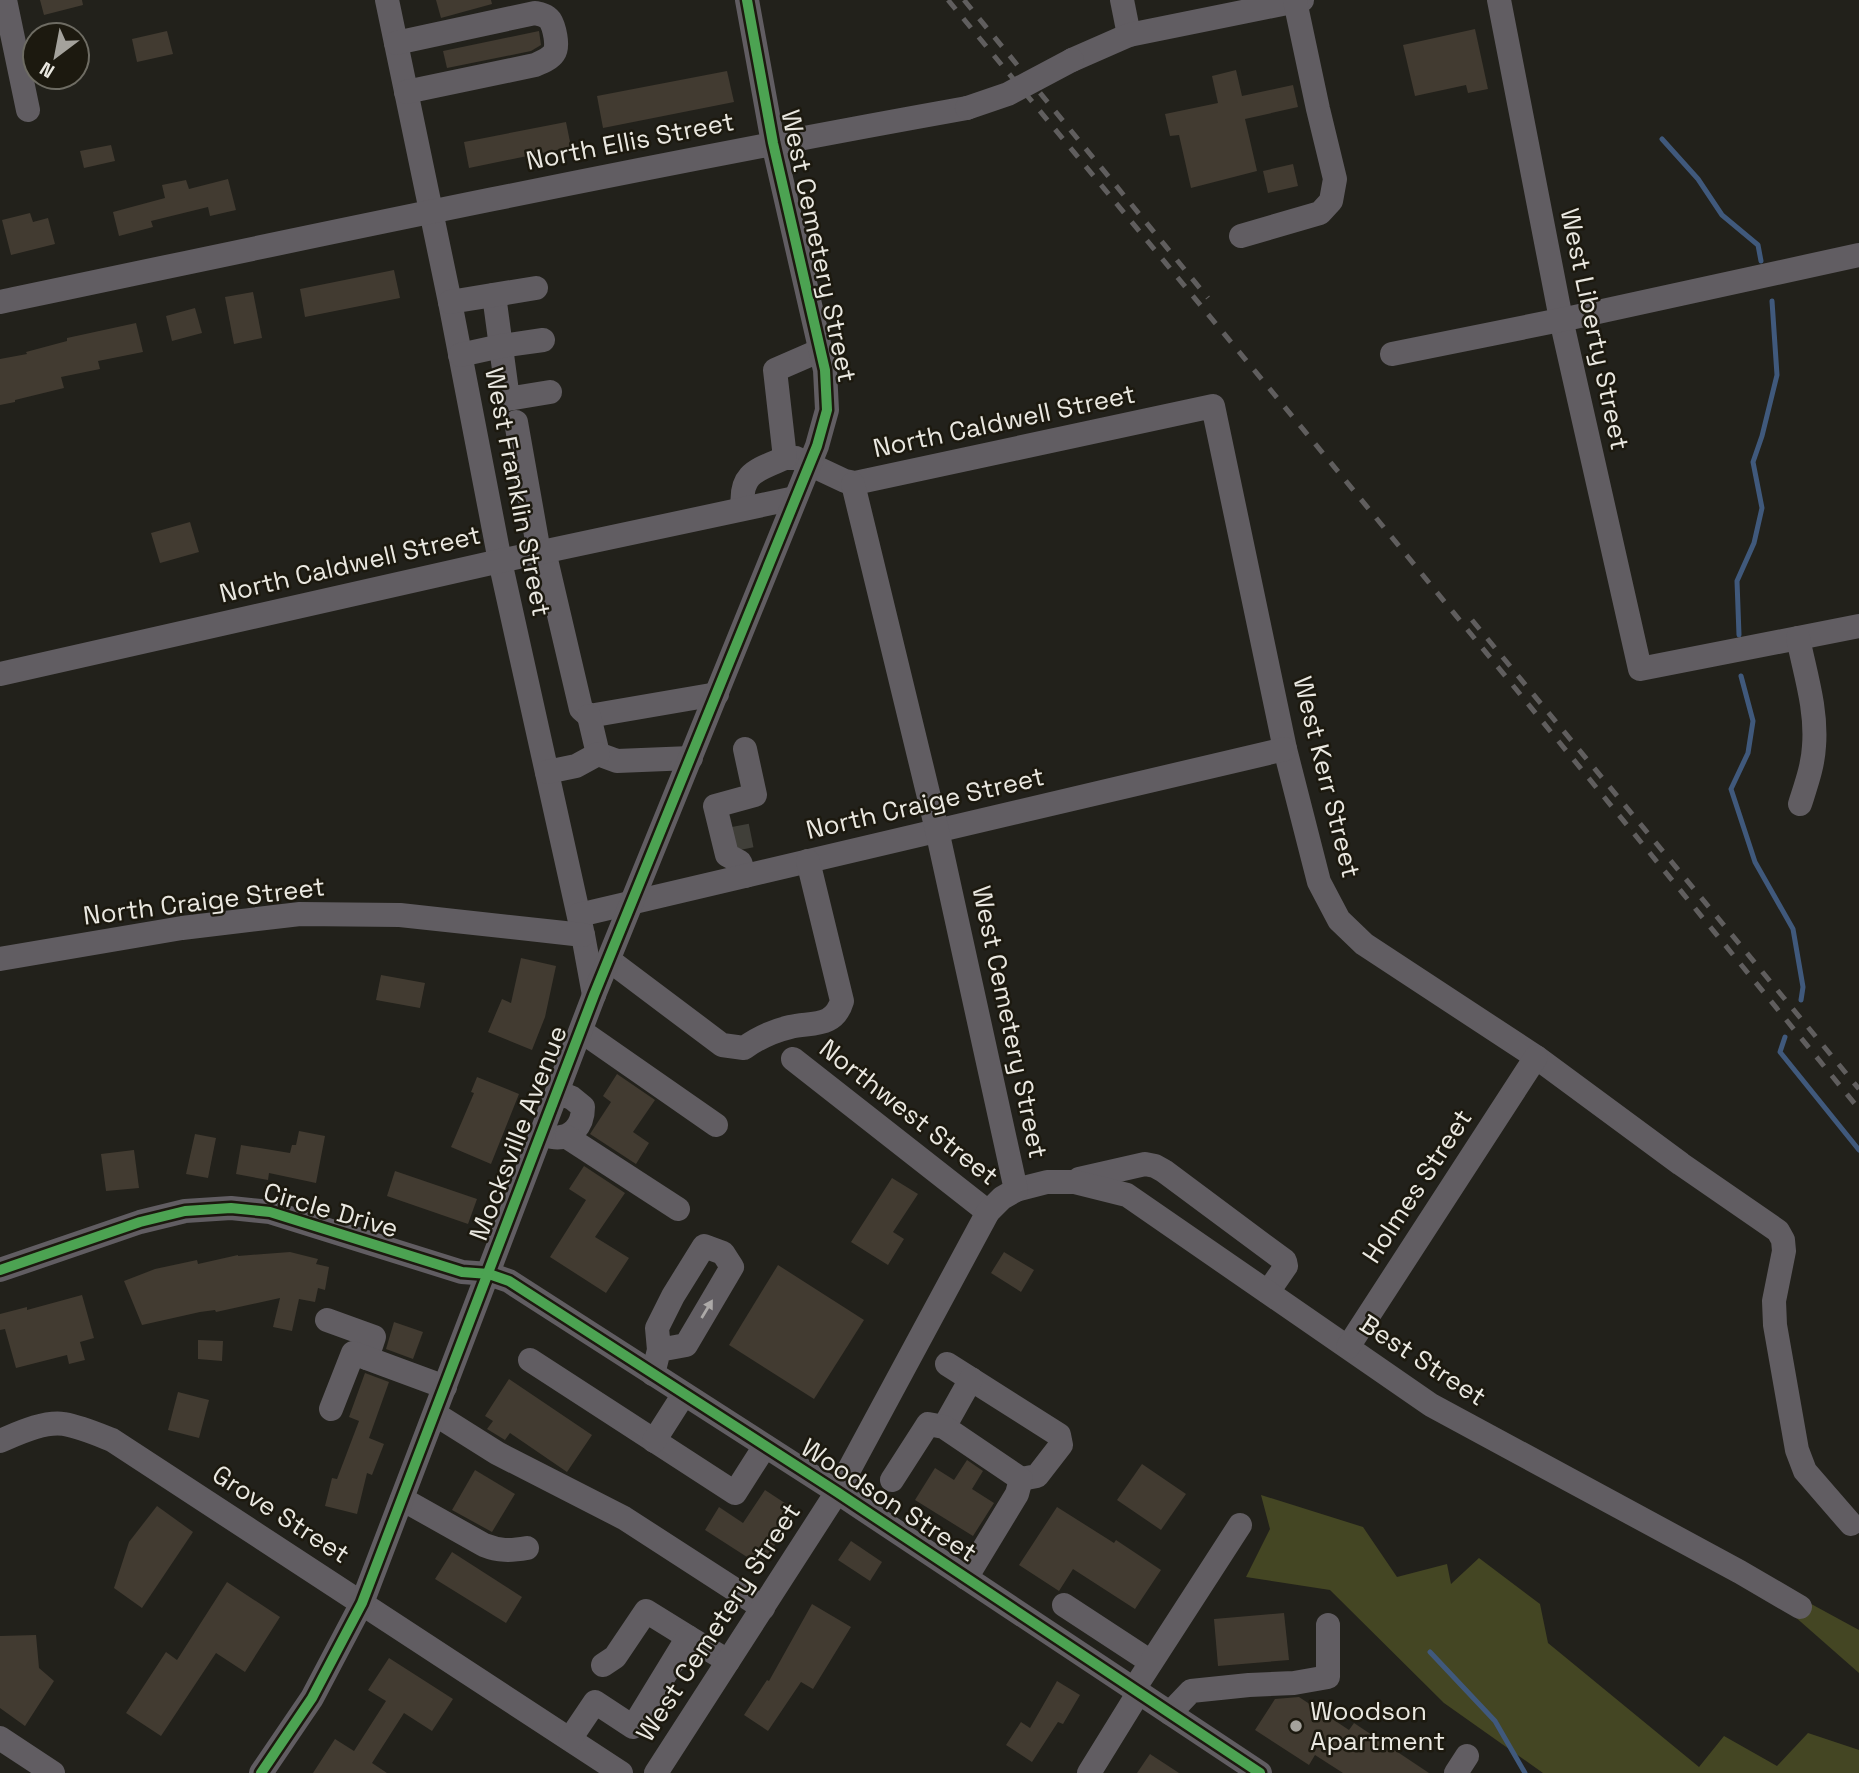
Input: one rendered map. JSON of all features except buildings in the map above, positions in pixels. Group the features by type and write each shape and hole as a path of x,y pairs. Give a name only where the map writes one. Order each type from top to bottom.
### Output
{"street":[{"path":"5,0 28,110"},
{"name":"West Franklin Street","path":"387,0 450,302 500,561 581,925 594,995"},
{"name":"West Cemetery Street","path":"747,0 773,143 827,385 827,410 823,427 795,498"},
{"path":"1122,0 1129,36"},
{"name":"West Liberty Street","path":"1499,0 1561,319 1640,670 1798,638"},
{"path":"1241,236 1320,213 1331,201 1335,178 1318,109 1298,1"},
{"name":"North Ellis Street","path":"0,302 431,211 773,143 967,108 1007,94 1072,60 1129,36 1298,1"},
{"path":"396,43 535,13 544,15 551,21 556,47 545,61 406,92"},
{"path":"1392,354 1859,255"},
{"path":"450,302 536,288"},
{"path":"494,295 508,398 550,392"},
{"path":"460,355 543,340"},
{"path":"743,508 741,493 751,473 785,458 775,370 821,350"},
{"name":"North Caldwell Street","path":"785,458 796,458 853,484 1213,406"},
{"name":"West Kerr Street","path":"1213,406 1285,749 1319,882 1339,920 1364,944 1536,1057 1675,1160 1777,1231 1783,1240 1784,1251 1774,1301 1775,1325 1797,1450 1805,1471 1851,1524"},
{"path":"516,422 541,552 581,709 589,716 598,754"},
{"name":"West Cemetery Street","path":"656,1773 836,1492 988,1212 1002,1198 1016,1190 937,830 853,484"},
{"name":"North Caldwell Street","path":"0,674 500,561 795,498"},
{"name":"Mocksville Avenue","path":"261,1773 312,1698 362,1602 594,995 795,498"},
{"path":"1800,804 1809,774 1814,737 1812,703 1798,638 1859,626"},
{"path":"589,716 717,694"},
{"path":"742,863 727,855 715,806 755,795 745,748"},
{"name":"North Craige Street","path":"0,958 181,928 300,914 400,915 581,925 633,902 742,863 808,861 1285,749"},
{"path":"547,772 576,766 598,754 617,761 691,758"},
{"path":"731,802 737,826"},
{"path":"609,960 722,1045 744,1048 759,1038 791,1027 824,1022 839,1012 842,1001 808,861"},
{"path":"581,1031 716,1125"},
{"name":"Holmes Street","path":"1348,1347 1536,1057"},
{"name":"Northwest Street","path":"793,1059 988,1212"},
{"path":"541,1135 567,1137 583,1117 583,1108 572,1098 558,1092"},
{"path":"567,1137 678,1209"},
{"path":"1068,1182 1145,1164 1155,1166 1285,1261 1286,1266 1268,1292"},
{"name":"Best Street","path":"1016,1190 1047,1182 1075,1182 1127,1195 1431,1405 1800,1606"},
{"name":"Circle Drive","path":"0,1270 140,1222 185,1211 231,1208 270,1212 462,1272 489,1274"},
{"name":"Woodson Street","path":"489,1274 509,1281 765,1446 1260,1773"},
{"path":"327,1320 374,1337 367,1358"},
{"path":"653,1374 659,1350"},
{"path":"331,1409 353,1353 445,1387"},
{"path":"530,1360 735,1493 765,1446"},
{"path":"891,1480 928,1424 944,1427 1021,1479 1037,1476 1060,1446 1059,1435 947,1364"},
{"path":"944,1427 971,1379"},
{"path":"654,1441 684,1394"},
{"path":"435,1415 497,1453 624,1518 763,1608"},
{"name":"Grove Street","path":"0,1441 30,1428 62,1423 112,1440 570,1739 614,1771"},
{"path":"966,1578 1017,1494 1021,1479"},
{"path":"402,1499 484,1545 509,1551 527,1548"},
{"path":"1089,1773 1151,1662 1240,1525"},
{"path":"1063,1605 1151,1662"},
{"path":"570,1739 598,1682 646,1611 728,1661"},
{"path":"1170,1713 1191,1691 1294,1683 1328,1677 1328,1625"},
{"path":"598,1682 634,1727 688,1637"},
{"path":"0,1738 52,1773"}],"green space":[{"path":"1261,1495 1363,1527 1397,1577 1447,1564 1451,1584 1479,1558 1540,1604 1548,1643 1699,1767 1724,1736 1777,1766 1808,1733 1859,1750 1859,1773 1543,1773 1444,1703 1330,1590 1246,1577 1270,1529"},
{"path":"1802,1599 1859,1630 1859,1673 1793,1615"}],"waterway":[{"path":"1662,139 1698,179 1722,215 1758,245 1761,261"},
{"path":"1739,635 1737,581 1754,543 1762,508 1753,462 1777,375 1772,301"},
{"path":"1741,676 1753,721 1748,753 1731,789 1755,862 1793,929 1803,987 1801,1000"},
{"path":"1785,1037 1780,1052 1859,1150"},
{"path":"1430,1652 1495,1721 1525,1773"}],"tunnel":[{"path":"737,826 742,851"}],"railway":[{"path":"948,0 1341,475 1859,1109"},
{"path":"964,0 1208,298"},
{"path":"1472,620 1859,1089"}],"cycle path":[{"path":"261,1773 312,1698 362,1603 594,995 817,446 827,410 825,370 773,143 747,0"},
{"path":"0,1270 140,1222 185,1211 231,1208 270,1212 462,1272 489,1274 509,1281 837,1492 1260,1773"}],"place":[{"name":"Woodson Apartment","path":"1296,1726"}]}
